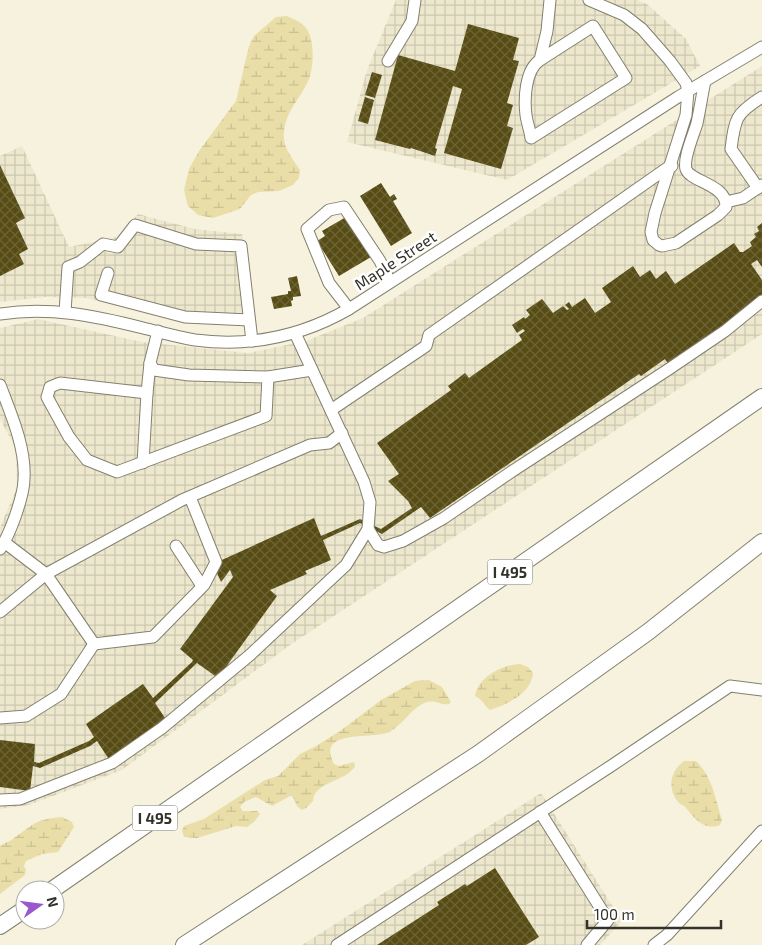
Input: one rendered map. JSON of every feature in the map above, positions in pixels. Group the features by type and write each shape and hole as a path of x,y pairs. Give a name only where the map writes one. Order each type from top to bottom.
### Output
{"highway":[{"name":"I 495","path":"65,881 762,397"},
{"path":"184,945 478,754 641,637 762,542"},
{"path":"0,926 15,916"}],"street":[{"path":"388,61 412,21 415,0"},
{"path":"540,60 593,26 626,78 531,138 526,115 526,90 532,69 537,60 540,60 547,31 550,0"},
{"path":"589,0 624,15 642,29 686,83 688,91 686,115 655,213 651,232 653,240 659,245 666,246 676,243 722,212 726,207 726,202 720,193 689,174 686,169 705,80"},
{"name":"Maple Street","path":"0,314 35,310 65,312 204,340 252,341 295,333 349,309 705,80 762,47"},
{"path":"726,202 743,198 760,186 731,149 734,123 747,107 762,97"},
{"path":"331,410 426,346 429,335 670,166 686,169"},
{"path":"349,309 329,283 307,229 329,210 344,207 380,261 390,282"},
{"path":"65,312 68,267 80,262 103,244 118,247 135,225 196,244 241,246 252,341"},
{"path":"108,273 100,295 185,317 249,320"},
{"path":"368,529 378,545 384,547 403,541 444,518 511,472 670,369 725,331 762,301"},
{"path":"143,463 146,393 150,362 158,331"},
{"path":"0,800 20,799 112,763 162,728 250,655 346,565 368,529 370,502 364,482 295,333"},
{"path":"150,362 154,370 189,375 268,377 312,370"},
{"path":"146,393 60,383 50,387 47,397 69,437 87,460 117,472 266,416 268,377"},
{"path":"0,385 20,447 24,479 20,504 2,545 46,574 94,644"},
{"path":"0,398 10,412"},
{"path":"0,612 46,574 190,497 310,445 329,443 342,433"},
{"path":"0,718 26,716 60,694 94,644 153,637 202,586 214,569 216,562 190,497"},
{"path":"176,546 202,586"},
{"path":"338,945 730,686 762,690"},
{"path":"540,812 608,920 587,945"},
{"path":"654,945 667,935 761,835"}],"shaded area":[{"path":"396,0 637,0 647,4 686,39 700,66 507,180 347,142 367,70"},
{"path":"762,66 762,334 290,645 122,770 29,805 0,809 0,527 17,488 16,449 0,419 0,328 38,319 142,342 248,353 306,341 363,318"},
{"path":"22,146 69,247 117,237 138,214 195,229 242,234 257,326 187,323 86,298 45,297 0,302 0,156"},
{"path":"541,793 622,921 600,945 302,945"}],"green space":[{"path":"286,16 300,22 307,29 312,42 310,76 288,116 284,132 286,147 300,170 299,178 293,185 279,191 258,192 251,195 240,209 213,218 198,215 188,206 184,190 189,169 199,151 236,101 249,46 254,36 276,17"},
{"path":"520,664 528,667 533,673 528,687 517,697 490,710 475,696 477,689 486,677 499,669"},
{"path":"429,680 442,687 451,702 446,704 433,701 422,704 391,731 383,734 349,737 339,740 333,745 330,752 334,764 339,766 354,762 355,767 346,775 316,792 313,801 306,808 302,810 297,806 293,797 290,796 272,806 256,797 244,802 240,807 243,811 257,811 260,814 247,827 236,826 197,838 184,837 182,831 184,826 204,819 265,780 278,776 300,754 340,731 381,700 415,681"},
{"path":"684,761 696,761 706,774 713,789 722,820 720,825 710,827 701,823 675,797 671,786 673,775"},
{"path":"62,817 72,822 74,827 58,852 42,854 26,861 24,866 26,870 25,875 18,880 15,880 15,883 0,894 0,846 36,823 46,819"}],"building":[{"path":"468,24 519,38 513,60 519,61 507,103 513,105 507,126 513,128 501,169 444,153 462,89 453,86 435,148 437,149 435,156 411,148 375,140 398,55 455,71"},
{"path":"372,72 382,75 375,98 365,95"},
{"path":"365,97 374,100 368,124 358,121"},
{"path":"0,165 25,218 16,223 28,249 19,254 24,264 0,276"},
{"path":"381,183 390,197 394,194 397,199 393,201 412,233 391,246 360,196"},
{"path":"346,217 371,257 339,276 317,241 325,236 322,231"},
{"path":"762,223 762,267 757,260 751,264 762,280 762,303 720,332 714,331 710,336 669,365 665,359 641,376 639,374 430,518 421,507 382,534 360,523 323,540 331,560 305,571 307,574 270,590 277,596 218,678 197,663 155,703 167,721 110,761 97,741 90,746 40,768 33,766 30,791 0,787 0,740 35,744 34,762 39,763 89,741 94,737 86,724 143,684 153,698 192,662 193,660 180,649 233,577 230,570 221,582 213,564 314,518 321,536 360,519 381,529 412,508 408,501 388,481 399,474 377,443 451,390 448,386 465,373 469,378 522,340 519,335 525,331 523,329 517,333 512,325 530,315 526,310 542,299 553,313 563,306 567,310 569,309 565,305 569,302 572,307 585,298 595,313 611,302 602,288 633,266 640,277 650,270 656,279 666,271 675,284 734,243 740,252 752,246 750,242 756,237 754,234 759,231 757,227"},
{"path":"297,276 301,296 293,297 291,301 292,306 274,309 271,297 288,294 288,291 291,291 288,278"},
{"path":"495,868 539,937 526,945 377,945 439,905 437,902"}]}
